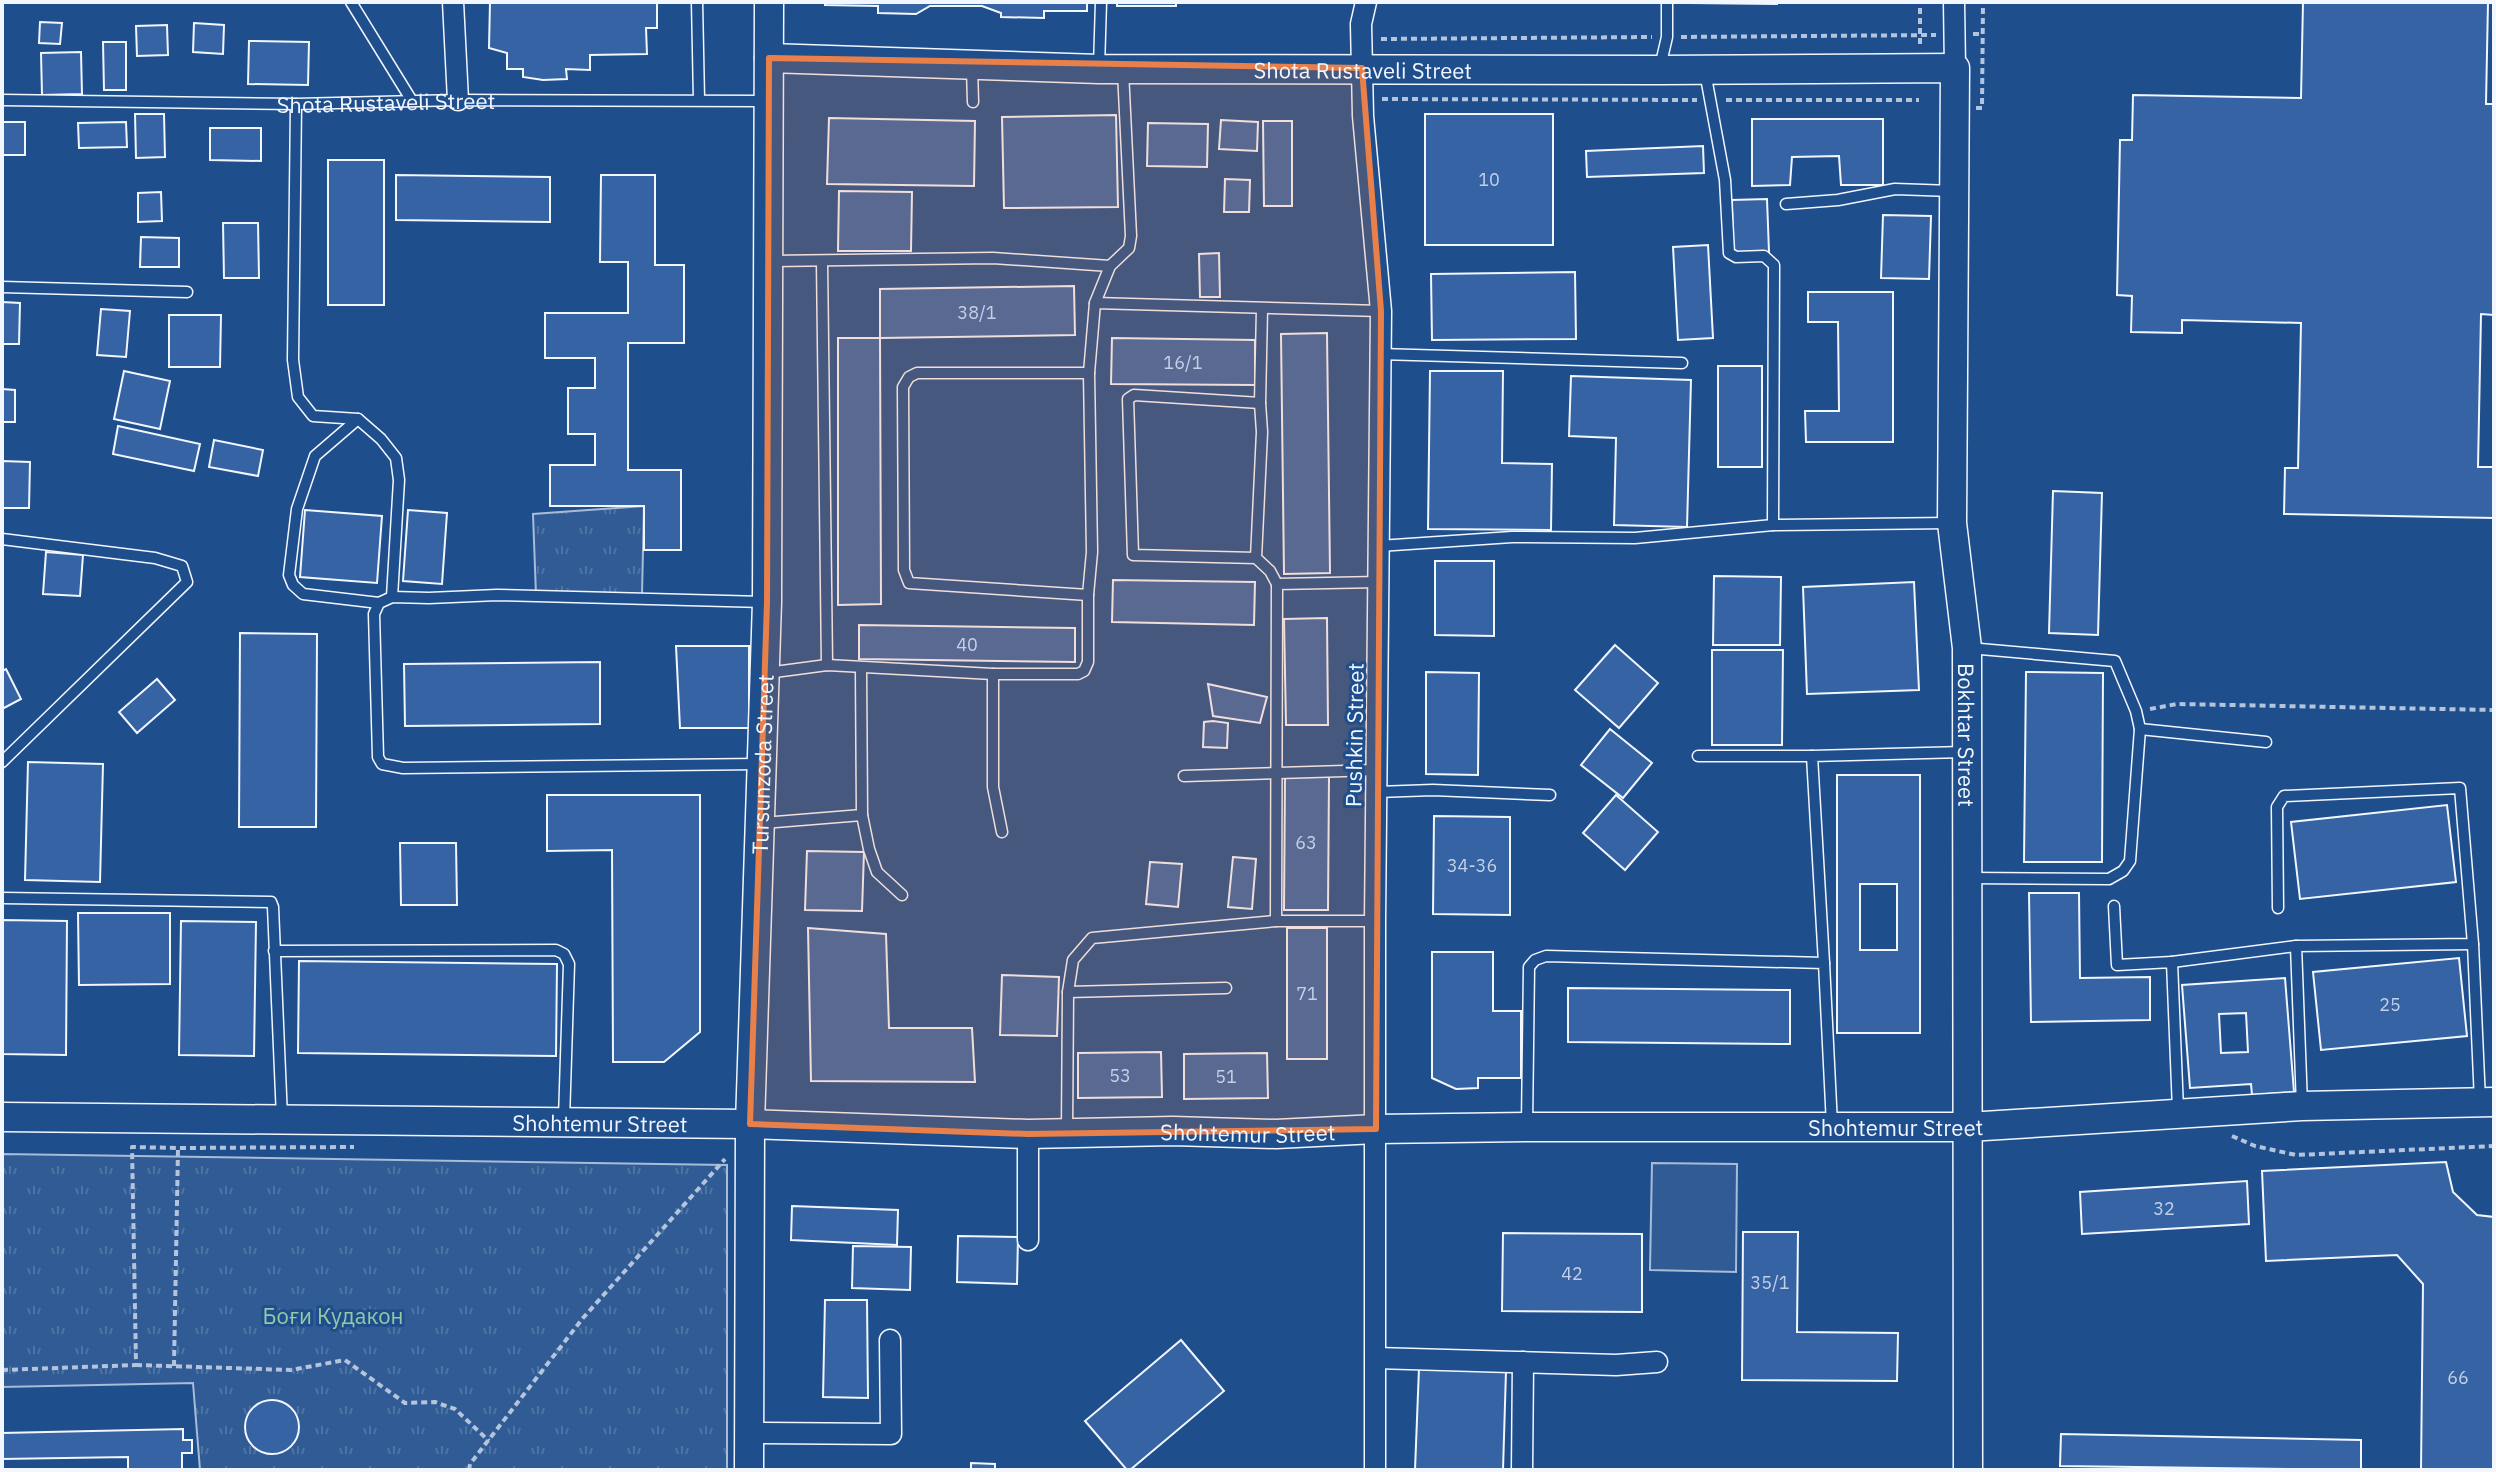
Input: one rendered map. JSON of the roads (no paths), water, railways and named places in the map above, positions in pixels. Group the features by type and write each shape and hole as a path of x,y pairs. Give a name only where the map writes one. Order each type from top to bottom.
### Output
{"street":[{"path":"453,2 458,100"},
{"name":"Tursunzoda Street","path":"749,1470 750,1124 767,602 771,261 769,2"},
{"name":"Pushkin Street","path":"1366,2 1361,24 1362,99 1381,311 1375,921 1375,1470"},
{"name":"Bokhtar Street","path":"1954,2 1952,523 1967,648 1968,1470"},
{"name":"Shota Rustaveli Street","path":"769,58 1111,69 1955,68"},
{"name":"Shohtemur Street","path":"2,1117 750,1124 1028,1134 1276,1134 1527,1127 1968,1127 2302,1106 2487,1103"},
{"path":"1028,1134 1028,1240"},
{"path":"749,1433 891,1434 890,1340"},
{"path":"1376,1358 1616,1365 1657,1362"},
{"path":"1522,1470 1523,1362"}],"lane":[{"path":"351,2 412,101"},
{"path":"697,2 699,100"},
{"path":"766,673 827,665 993,674 1078,674 1084,671 1088,662 1088,595 1092,552 1089,373 1095,303 1110,266 1129,248 1131,236 1101,2"},
{"path":"1659,70 1667,37 1667,2"},
{"path":"972,66 973,102"},
{"path":"1704,70 1725,180 1729,253 1736,257 1764,256 1774,265 1773,525"},
{"name":"Shota Rustaveli Street","path":"2,100 296,104 458,100 769,101"},
{"path":"296,104 293,360 298,397 313,416 358,419 381,439 396,458 399,480 392,597"},
{"path":"1786,204 1829,201 1895,189 1954,191"},
{"path":"771,261 993,258 1110,266"},
{"path":"822,261 827,665"},
{"path":"2,287 187,292"},
{"path":"1095,303 1381,311"},
{"path":"1256,558 1262,432 1262,309"},
{"path":"1379,354 1682,363"},
{"path":"1088,595 909,583 904,570 903,387 909,377 917,373 1089,373"},
{"path":"1260,403 1134,395 1128,399 1127,409 1133,555 1256,558 1270,571 1277,584 1276,921"},
{"path":"358,419 315,456 297,509 289,575 293,585 303,594 379,603 392,597 497,595 767,602"},
{"path":"1379,546 1512,537 1635,538 1773,525 1952,523"},
{"path":"2,539 155,558 182,566 187,582 2,762"},
{"path":"1277,584 1379,582"},
{"path":"379,603 374,614 373,645 378,757 382,764 403,768 762,764"},
{"path":"1967,648 2115,661 2136,711 2140,729 2130,861 2123,871 2109,879 1967,878"},
{"path":"861,668 862,815 877,872 902,895"},
{"path":"993,674 993,787 1002,832"},
{"path":"2140,729 2266,742"},
{"path":"1698,756 1966,752"},
{"path":"1812,756 1832,1128"},
{"path":"1184,776 1377,770"},
{"path":"2278,908 2277,807 2284,796 2460,788 2487,1103"},
{"path":"1377,792 1433,790 1550,795"},
{"path":"760,823 862,815"},
{"path":"2,898 266,901 273,907 282,1120"},
{"path":"2114,906 2117,965 2172,962 2296,946 2473,944"},
{"path":"1067,1132 1068,992 1073,960 1092,938 1276,921 1375,921"},
{"path":"2296,946 2302,1106"},
{"path":"274,951 556,950 564,954 569,964 564,1122"},
{"path":"1527,1127 1529,967 1535,960 1546,956 1651,956 1824,963"},
{"path":"2172,962 2178,1114"},
{"path":"1068,992 1226,988"}],"park label":[{"name":"Боғи Кудакон","path":"333,1315"}]}
